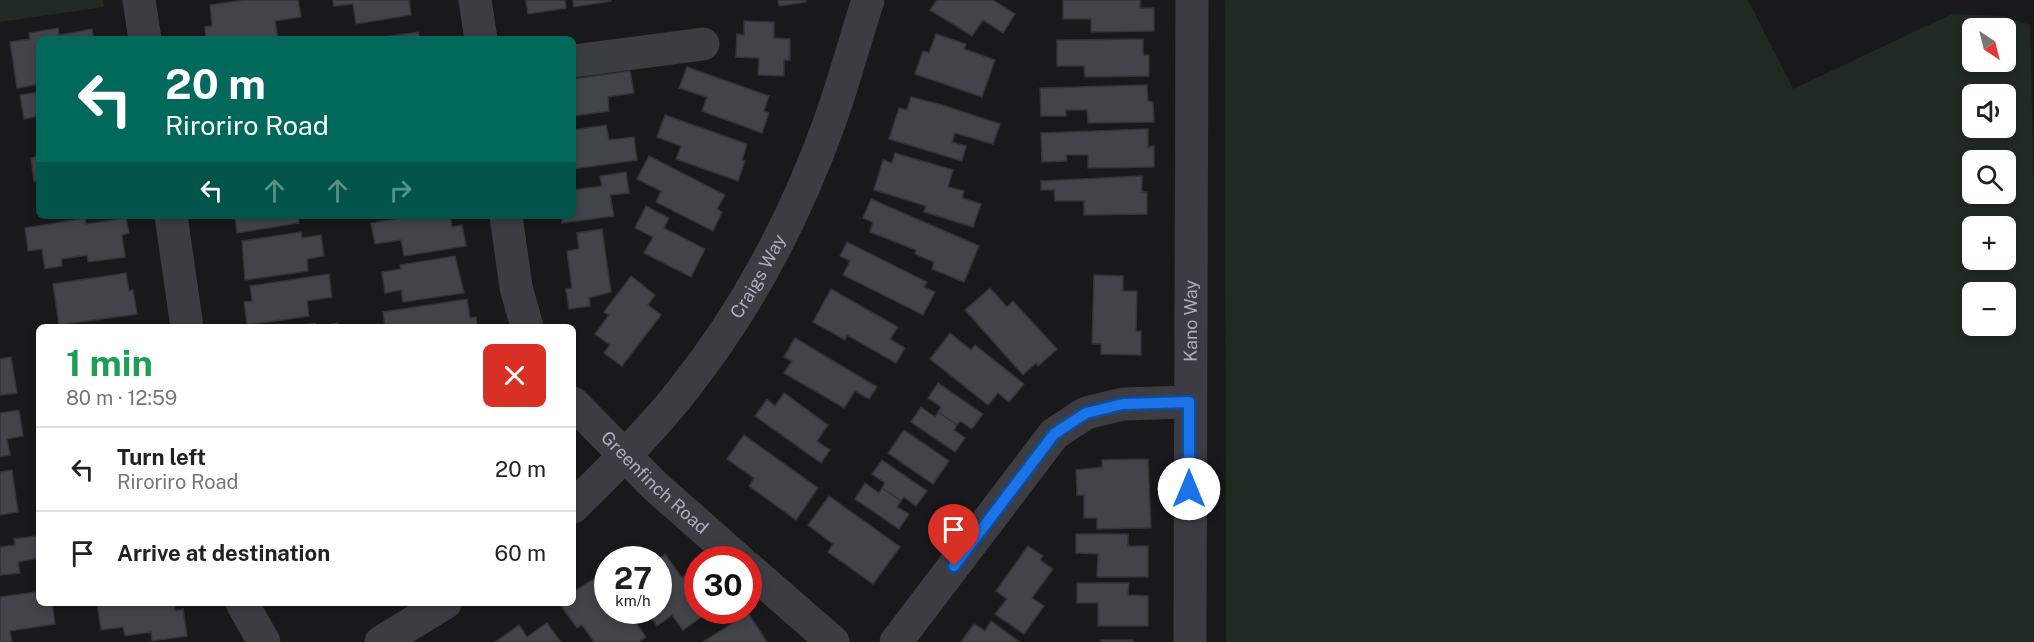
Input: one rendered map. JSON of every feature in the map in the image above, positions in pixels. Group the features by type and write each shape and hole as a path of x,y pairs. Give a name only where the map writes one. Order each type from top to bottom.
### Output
{"street":[{"path":"139,0 145,36"},
{"path":"475,0 481,36"},
{"name":"Craigs Way","path":"576,504 625,455 686,387 729,327 767,263 799,196 830,121 868,0"},
{"name":"Kano Way","path":"1190,642 1192,0"},
{"path":"576,61 703,44"},
{"path":"171,219 187,324"},
{"path":"506,219 516,287 526,324"},
{"path":"896,642 1054,434 1086,413 1123,404 1189,402"},
{"name":"Greenfinch Road","path":"576,406 654,484 723,546"},
{"path":"762,580 833,642"},
{"path":"244,606 264,642"},
{"path":"381,642 440,606"}],"shaded area":[{"path":"0,0 103,0 104,7 0,22"},
{"path":"1225,0 1748,0 1793,89 1952,14 2009,18 1962,18 1962,72 2016,72 2016,20 2030,25 2034,200 2034,642 1226,642"}],"building":[{"path":"244,0 298,0 301,17 275,21 278,36 206,36 205,27 212,26 210,5"},
{"path":"333,0 409,0 411,15 356,24 353,4 334,6"},
{"path":"526,0 565,0 566,8 528,14"},
{"path":"573,0 611,0 611,1 574,7"},
{"path":"778,0 806,0 806,2 779,6"},
{"path":"937,0 993,0 1015,14 1003,33 983,20 972,36 930,10"},
{"path":"1063,0 1140,0 1140,8 1154,8 1154,31 1091,32 1091,19 1063,19"},
{"path":"744,21 774,22 774,38 790,39 790,60 784,60 784,76 758,75 759,58 736,57 737,34 744,35"},
{"path":"58,28 59,35 92,29 93,36 36,36 36,85 17,88 10,42 30,39 29,33"},
{"path":"418,32 419,36 391,36"},
{"path":"936,34 966,44 964,49 995,60 982,97 915,74 923,51 929,53"},
{"path":"1143,39 1143,55 1149,55 1149,76 1085,77 1084,66 1057,66 1057,40"},
{"path":"687,67 769,96 764,111 769,113 762,133 702,111 707,97 679,88"},
{"path":"630,71 634,93 608,97 609,111 576,116 576,79"},
{"path":"1147,85 1148,101 1153,102 1154,122 1088,123 1087,110 1066,110 1066,116 1041,116 1040,88"},
{"path":"36,92 36,117 24,119 20,95"},
{"path":"911,97 1000,124 993,144 955,133 952,142 966,146 962,161 889,139 899,108 907,110"},
{"path":"665,115 747,144 742,160 745,161 738,181 676,159 681,146 657,137"},
{"path":"606,125 609,140 634,137 637,160 576,169 576,130"},
{"path":"1148,129 1148,147 1154,146 1154,167 1088,168 1088,155 1066,155 1067,161 1042,162 1041,133"},
{"path":"895,153 953,170 948,187 964,191 962,198 981,204 973,227 924,212 926,206 874,190 883,160 892,163"},
{"path":"649,156 725,195 717,209 722,212 713,231 656,202 661,191 637,179"},
{"path":"36,157 36,181 34,181 31,158"},
{"path":"626,172 629,193 610,195 614,216 562,223 562,219 576,219 576,190 602,186 600,176"},
{"path":"1142,176 1142,192 1147,192 1147,214 1084,215 1084,201 1055,201 1054,190 1041,190 1041,181"},
{"path":"871,199 979,246 964,282 932,269 934,262 915,254 916,250 870,232 873,222 863,218"},
{"path":"646,206 669,218 664,228 705,249 691,277 644,253 653,237 635,228"},
{"path":"79,219 85,219 86,224 126,219 129,233 122,235 125,257 88,262 87,255 61,259 62,266 45,269 42,249 28,251 25,228"},
{"path":"235,219 298,219 299,223 237,233"},
{"path":"396,219 451,219 452,227 462,225 466,246 404,256 401,240 375,244 371,223"},
{"path":"602,229 611,292 589,298 590,306 569,309 566,289 572,288 567,251 579,249 577,233"},
{"path":"301,232 302,238 321,235 324,256 307,259 308,271 245,280 242,241"},
{"path":"847,242 927,282 924,287 935,292 923,315 843,275 850,261 840,256"},
{"path":"455,256 464,293 403,302 401,290 385,293 382,272 401,269 400,265"},
{"path":"126,273 129,291 133,290 137,314 59,324 53,284"},
{"path":"329,274 332,297 307,301 309,316 247,324 244,302 252,301 250,286"},
{"path":"1094,275 1123,276 1123,291 1137,291 1136,331 1141,331 1141,355 1101,354 1101,344 1092,344"},
{"path":"631,276 655,295 648,305 661,315 622,366 604,353 610,345 595,334 609,315 604,312"},
{"path":"990,288 1007,307 1013,301 1057,349 1038,366 1036,363 1023,375 965,310"},
{"path":"831,289 898,327 890,339 905,348 896,363 847,335 845,340 813,322"},
{"path":"467,299 470,318 476,317 477,324 385,324 383,312"},
{"path":"950,333 971,350 975,345 1024,384 1009,402 998,393 988,405 930,359"},
{"path":"795,338 877,387 869,399 855,391 844,408 784,373 792,361 784,357"},
{"path":"11,357 17,393 0,395 0,359"},
{"path":"938,383 983,414 972,429 960,421 957,425 938,412 941,407 928,398"},
{"path":"784,393 828,425 817,441 830,450 821,463 755,416 767,399 775,406"},
{"path":"921,407 935,417 938,412 957,425 954,430 965,438 955,452 911,422"},
{"path":"19,410 23,436 7,439 10,455 0,457 0,413"},
{"path":"904,430 949,461 933,484 888,453"},
{"path":"744,435 818,488 796,520 749,486 754,478 727,459"},
{"path":"1148,459 1151,528 1097,529 1097,518 1084,518 1084,495 1077,495 1076,470 1102,467 1102,460"},
{"path":"882,460 927,491 916,506 904,497 901,501 882,488 885,483 872,474"},
{"path":"12,470 18,512 0,515 0,472"},
{"path":"865,483 879,493 882,488 901,501 897,507 909,514 899,529 855,499"},
{"path":"829,496 900,547 873,584 828,552 833,544 808,525"},
{"path":"1076,534 1128,534 1128,546 1148,546 1148,577 1097,577 1098,554 1076,553"},
{"path":"36,536 36,559 18,562 20,573 0,575 0,547 15,545 14,539"},
{"path":"1028,546 1043,556 1040,560 1053,569 1032,598 1044,606 1024,634 995,614 1007,599 996,591"},
{"path":"672,564 682,578 684,576 684,624 692,624 683,630 672,615"},
{"path":"594,579 594,624 637,624 646,637 638,642 594,642 582,625 577,628 561,606 576,606 576,590"},
{"path":"1077,583 1129,583 1128,595 1148,596 1148,626 1098,626 1098,603 1077,603"},
{"path":"35,592 36,606 52,606 55,624 10,631 12,642 0,642 0,597"},
{"path":"97,606 174,606 175,611 183,609 187,636 152,641 151,632 125,636 123,627 101,630"},
{"path":"991,621 1020,642 961,642 974,624 985,631"},
{"path":"547,623 561,642 495,642 519,625 527,637"},
{"path":"731,624 755,624 767,642 703,642"},
{"path":"1101,640 1133,640 1133,642 1101,642"}],"route":[{"path":"954,566 1054,434 1086,413 1123,404 1189,402 1189,489"}]}
